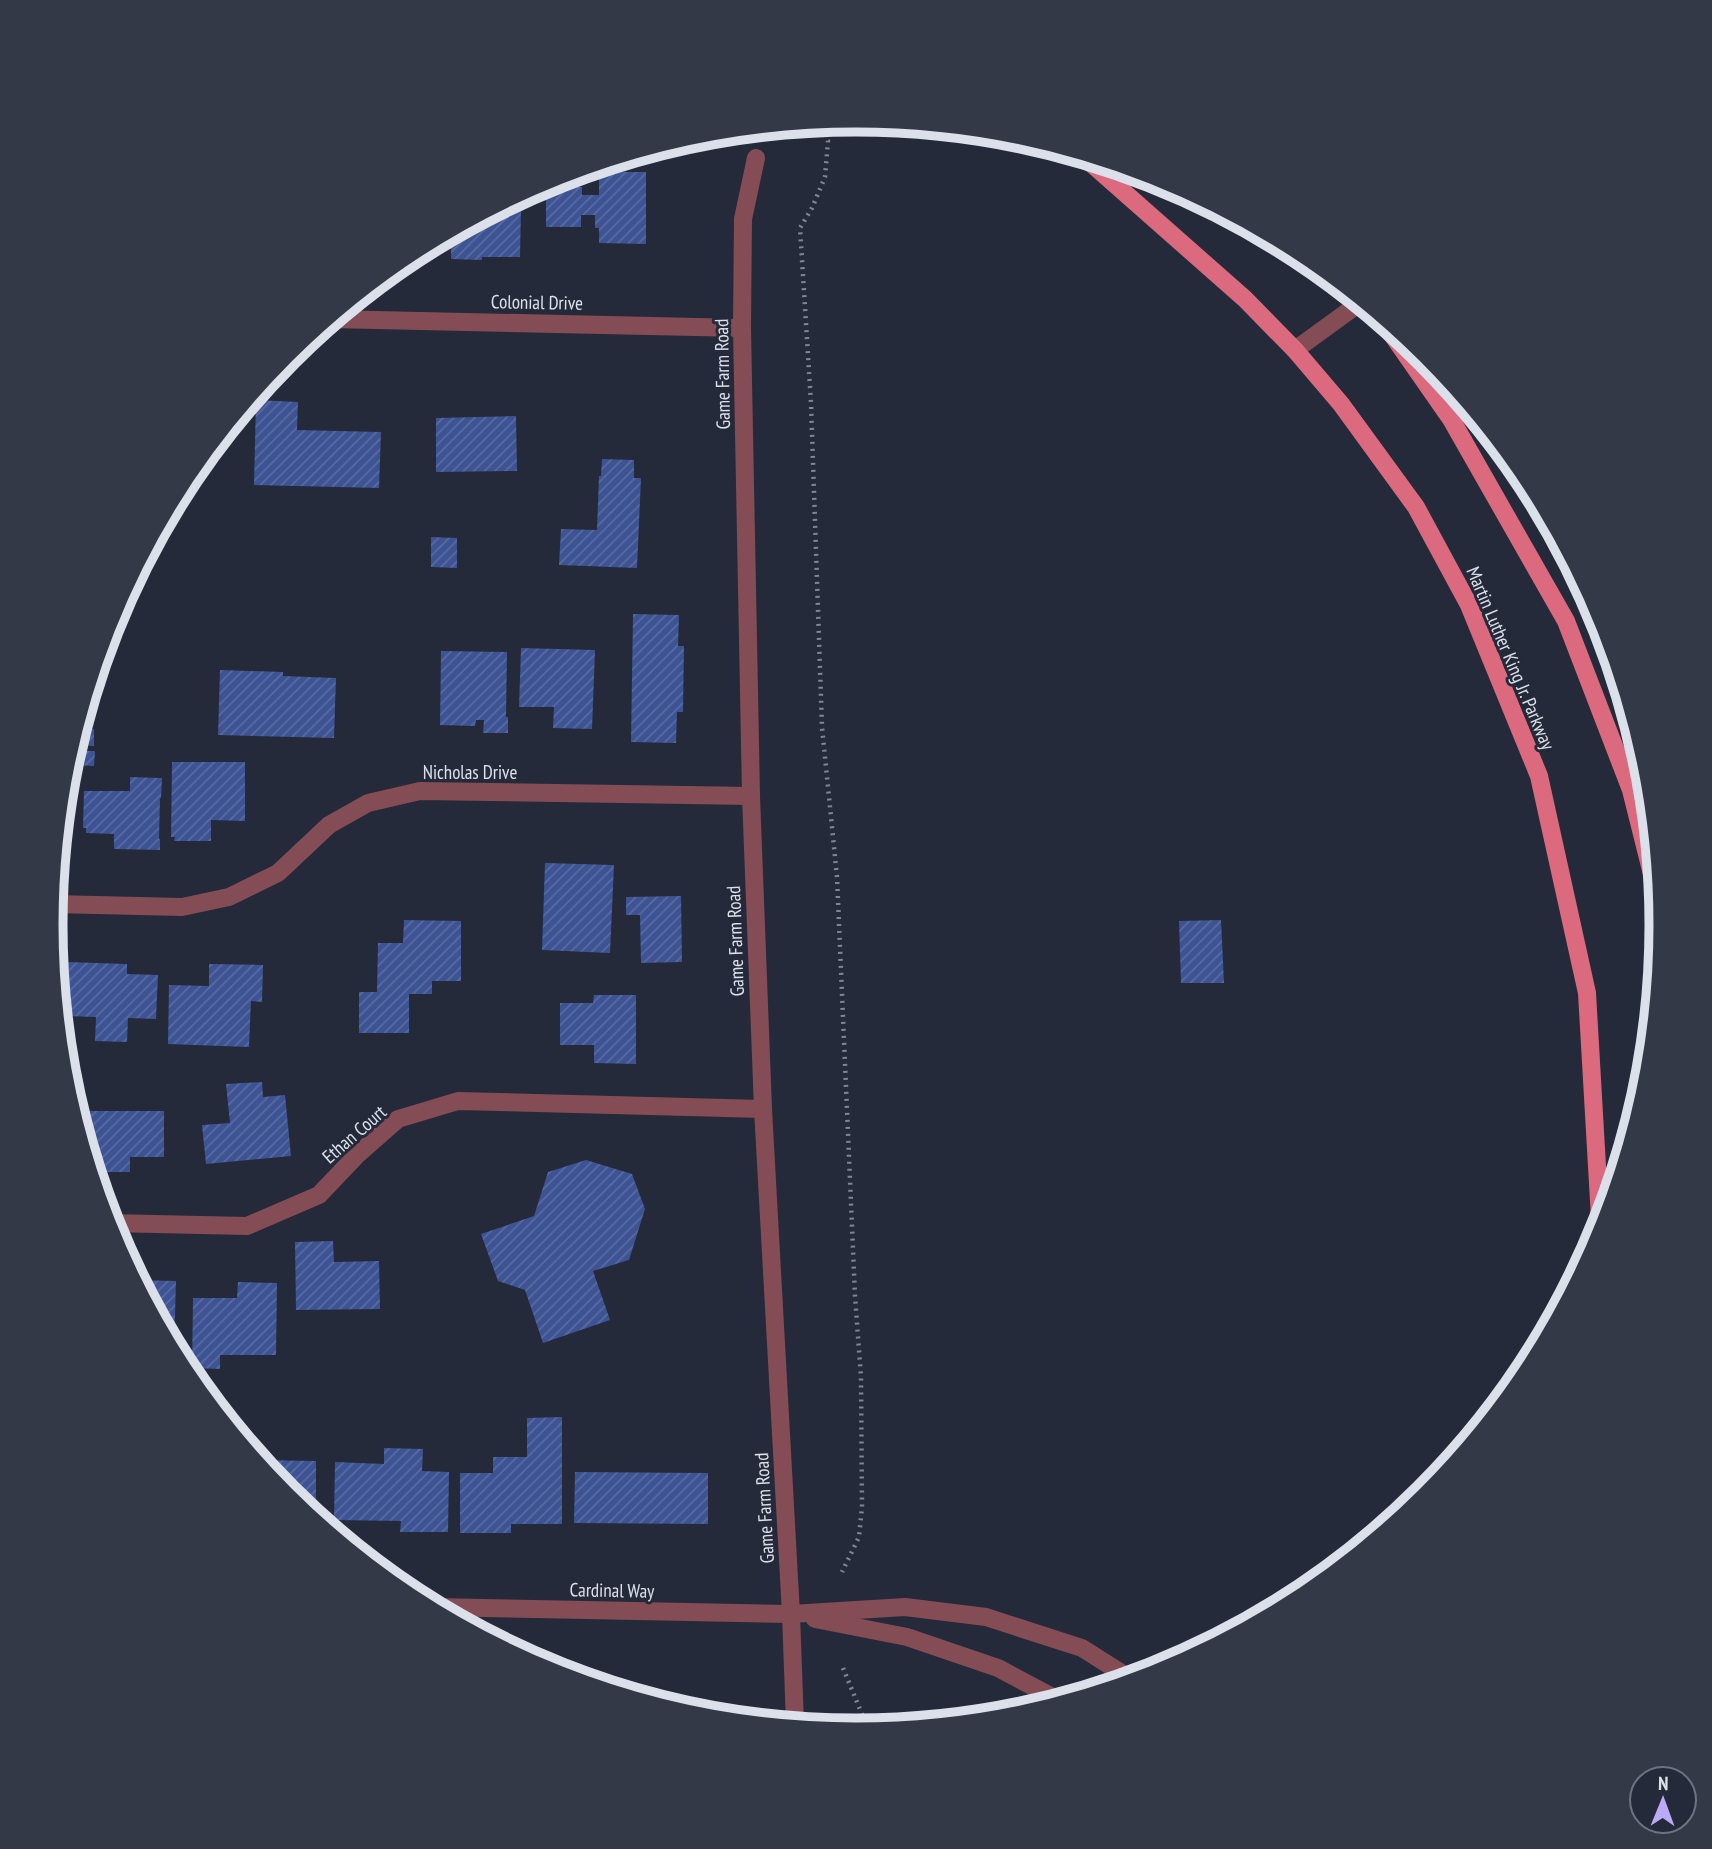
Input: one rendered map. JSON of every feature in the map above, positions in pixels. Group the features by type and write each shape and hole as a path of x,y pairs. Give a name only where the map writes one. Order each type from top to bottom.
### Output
{"main road":[{"name":"Martin Luther King Jr. Parkway","path":"1099,171 1245,299 1295,350 1341,404 1416,507 1469,605 1539,776 1587,993 1599,1201"},
{"path":"1404,352 1451,419 1566,621 1631,790 1644,842"}],"street":[{"name":"Game Farm Road","path":"756,158 743,219 742,328 751,796 763,1109 795,1715"},
{"path":"1295,350 1354,307"},
{"name":"Colonial Drive","path":"344,319 742,328"},
{"name":"Nicholas Drive","path":"64,904 182,906 229,897 278,873 329,825 368,803 420,791 751,796"},
{"name":"Ethan Court","path":"121,1223 247,1226 319,1195 357,1155 398,1119 458,1101 763,1109"},
{"name":"Cardinal Way","path":"453,1607 791,1614 905,1607 986,1617 1082,1648 1120,1672"},
{"name":"Cardinal Way","path":"791,1614 907,1637 998,1668 1046,1694"}],"path":[{"path":"822,133 828,141 825,177 800,228 811,402 822,727 837,877 855,1296 861,1377 862,1507 859,1537 842,1572"},
{"path":"843,1668 864,1718"}],"building":[{"path":"608,172 646,172 646,244 599,243 599,228 595,228 595,215 581,215 581,227 546,227 546,195 566,187 582,187 582,195 599,195 599,175"},
{"path":"521,208 520,257 451,259 451,243 505,213"},
{"path":"262,400 298,402 297,430 381,432 379,488 254,485 256,407"},
{"path":"516,416 517,471 436,472 436,418"},
{"path":"602,459 634,460 634,478 641,478 637,568 559,565 561,529 597,530"},
{"path":"431,537 457,538 457,568 431,567"},
{"path":"633,614 679,615 678,646 684,646 683,712 677,712 676,743 631,742"},
{"path":"521,648 595,650 592,729 553,728 554,707 519,707"},
{"path":"441,651 507,652 508,733 483,733 484,720 476,720 475,726 440,725"},
{"path":"220,670 283,672 283,676 336,678 334,738 218,735"},
{"path":"88,729 94,729 94,746 84,746"},
{"path":"82,751 95,751 94,766 79,765"},
{"path":"172,762 245,762 245,821 211,820 211,841 174,841 175,837 171,837"},
{"path":"130,777 162,778 160,850 114,849 114,834 86,833 86,828 83,828 84,791 130,791"},
{"path":"545,863 614,865 610,953 542,950"},
{"path":"681,896 682,962 641,963 640,915 626,915 626,897"},
{"path":"404,920 461,921 461,981 432,981 432,994 409,994 409,1033 359,1033 359,992 377,992 378,943 403,943"},
{"path":"1221,920 1224,983 1181,983 1179,921"},
{"path":"67,962 127,964 127,974 158,975 156,1019 128,1018 127,1042 95,1041 96,1017 69,1016"},
{"path":"209,964 263,965 262,1002 251,1001 249,1047 168,1044 169,985 209,986"},
{"path":"594,995 636,995 636,1064 594,1063 594,1045 560,1045 560,1003 593,1003"},
{"path":"262,1082 263,1097 285,1095 291,1156 206,1164 202,1125 230,1123 226,1084"},
{"path":"89,1111 164,1111 164,1157 130,1157 130,1172 103,1172 89,1126"},
{"path":"586,1160 632,1174 645,1209 629,1260 593,1271 610,1320 543,1343 525,1290 498,1281 481,1234 534,1216 548,1172"},
{"path":"333,1241 334,1262 379,1261 380,1309 296,1310 295,1242"},
{"path":"148,1280 176,1281 175,1330"},
{"path":"238,1282 277,1283 276,1355 220,1355 220,1369 199,1368 192,1357 193,1298 237,1298"},
{"path":"562,1417 562,1524 511,1524 511,1533 460,1533 460,1473 493,1473 493,1457 527,1457 527,1418"},
{"path":"384,1448 423,1449 422,1471 449,1472 448,1532 400,1532 401,1521 334,1520 335,1462 384,1464"},
{"path":"272,1460 316,1461 316,1505"},
{"path":"575,1472 708,1473 708,1524 574,1523"}]}
